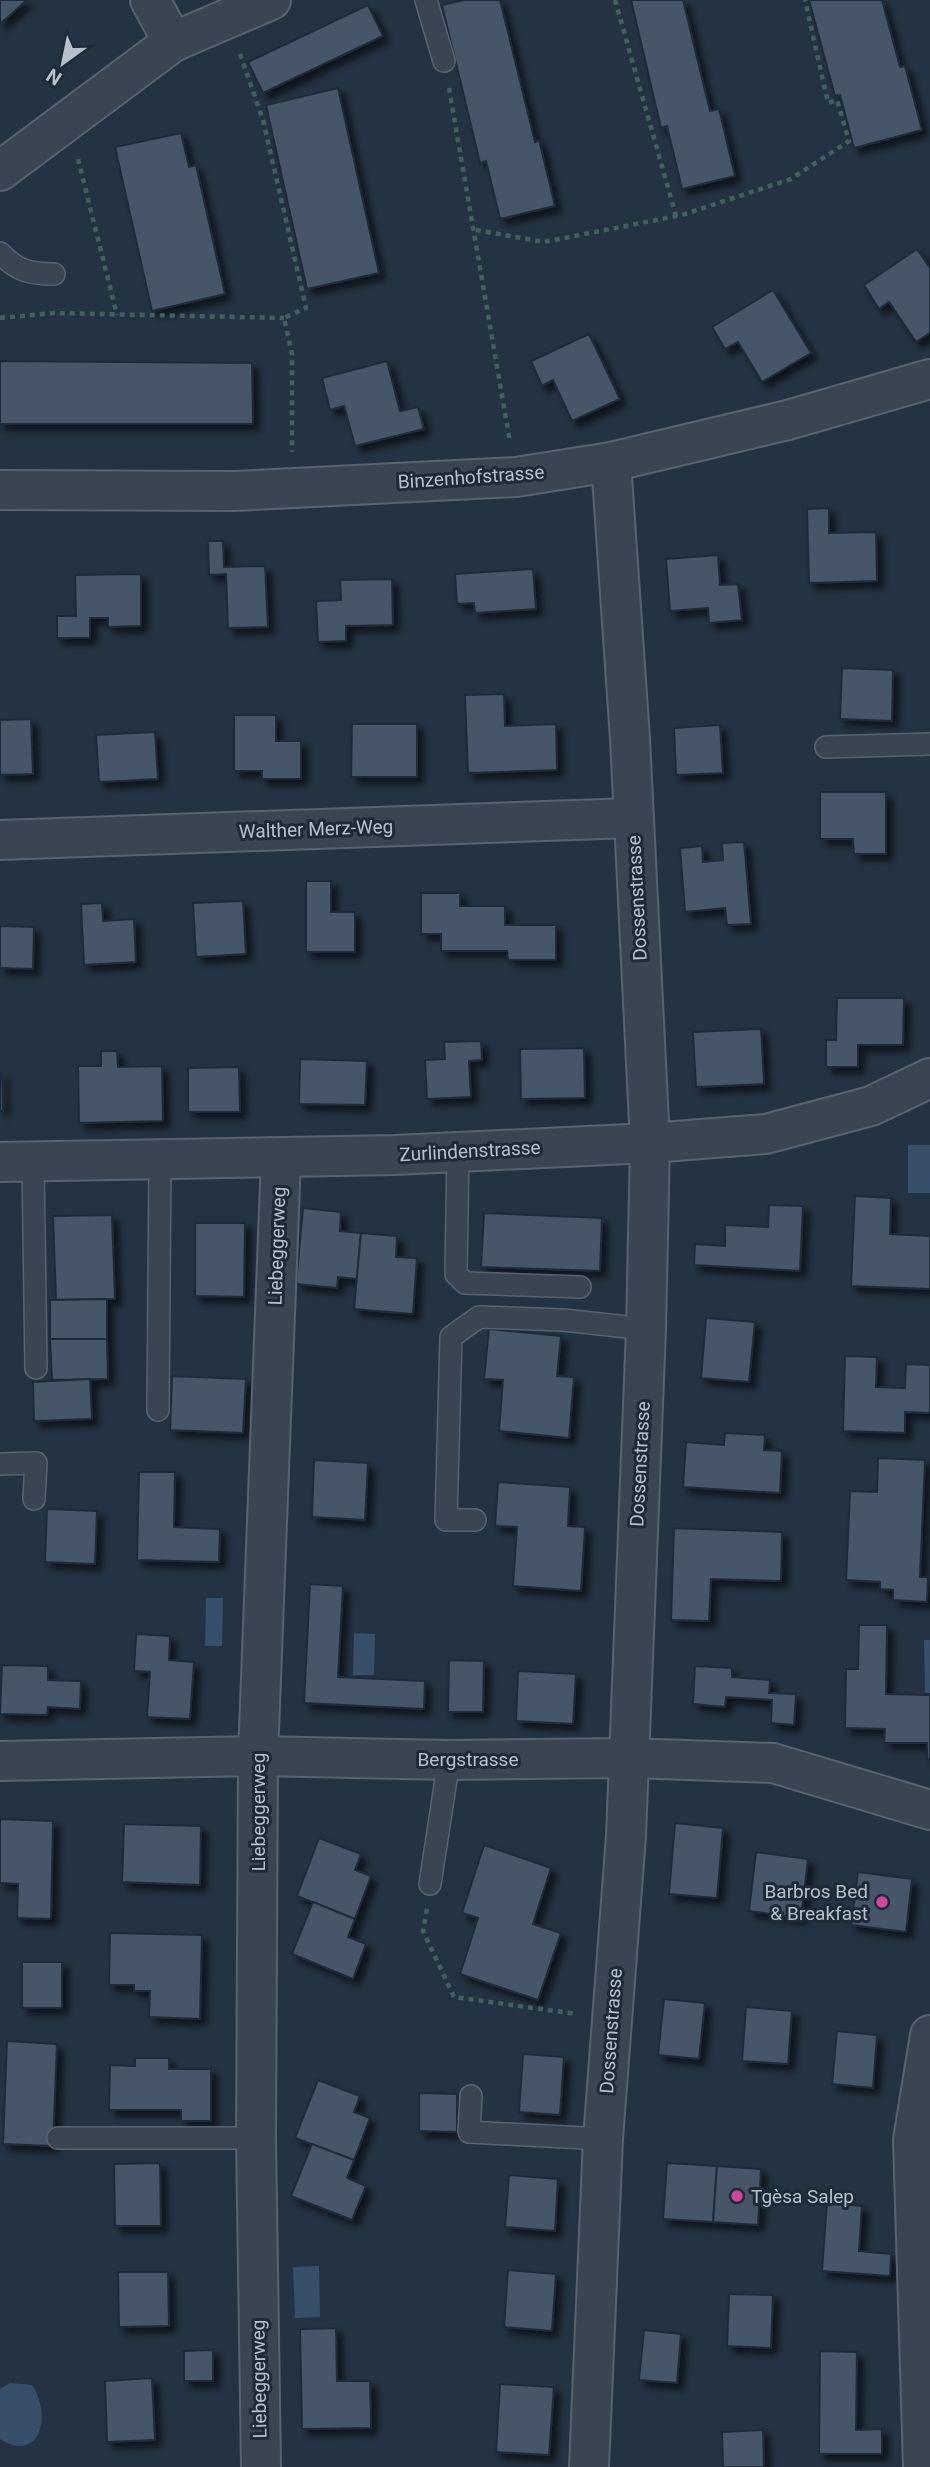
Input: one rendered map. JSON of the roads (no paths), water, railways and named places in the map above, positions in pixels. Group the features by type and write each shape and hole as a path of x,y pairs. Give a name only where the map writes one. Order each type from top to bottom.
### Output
{"street":[{"path":"150,0 173,42"},
{"path":"0,171 173,42 271,0"},
{"name":"Binzenhofstrasse","path":"0,490 292,488 516,477 611,462 928,389"},
{"name":"Dossenstrasse","path":"589,2467 603,2139 626,1836 646,1329 650,1143 611,462"},
{"name":"Walther Merz-Weg","path":"0,840 633,818"},
{"name":"Zurlindenstrasse","path":"16,1162 458,1152 650,1143 766,1134 871,1106 930,1078"},
{"name":"Liebeggerweg","path":"261,2467 256,2138 258,1756 281,1158"},
{"name":"Bergstrasse","path":"0,1761 258,1756 449,1760 629,1758 774,1763 930,1810"},
{"path":"923,2467 914,2140 930,2035"}],"lane":[{"path":"426,0 444,61"},
{"path":"0,253 10,264 28,274 54,274"},
{"path":"826,747 930,744"},
{"path":"458,1152 456,1273 464,1283 580,1287"},
{"path":"158,1409 160,1160"},
{"path":"16,1162 36,1368"},
{"path":"475,1520 446,1520 451,1337 479,1317 563,1320 646,1329"},
{"path":"0,1464 36,1463 34,1499"},
{"path":"430,1884 449,1760"},
{"path":"471,2096 469,2132 603,2139"},
{"path":"58,2138 256,2138"}],"water":[{"path":"908,1145 930,1145 930,1193 908,1193"},
{"path":"206,1598 223,1598 222,1646 205,1646"},
{"path":"354,1633 375,1634 374,1675 353,1675"},
{"path":"924,1640 930,1640 930,1693 925,1693"},
{"path":"319,2266 320,2317 295,2318 293,2267"},
{"path":"10,2383 32,2385 41,2410 38,2433 33,2441 24,2445 13,2445 0,2439 0,2389"}],"place":[{"name":"Barbros Bed & Breakfast","path":"882,1902"},
{"name":"Tgèsa Salep","path":"737,2196"}]}
